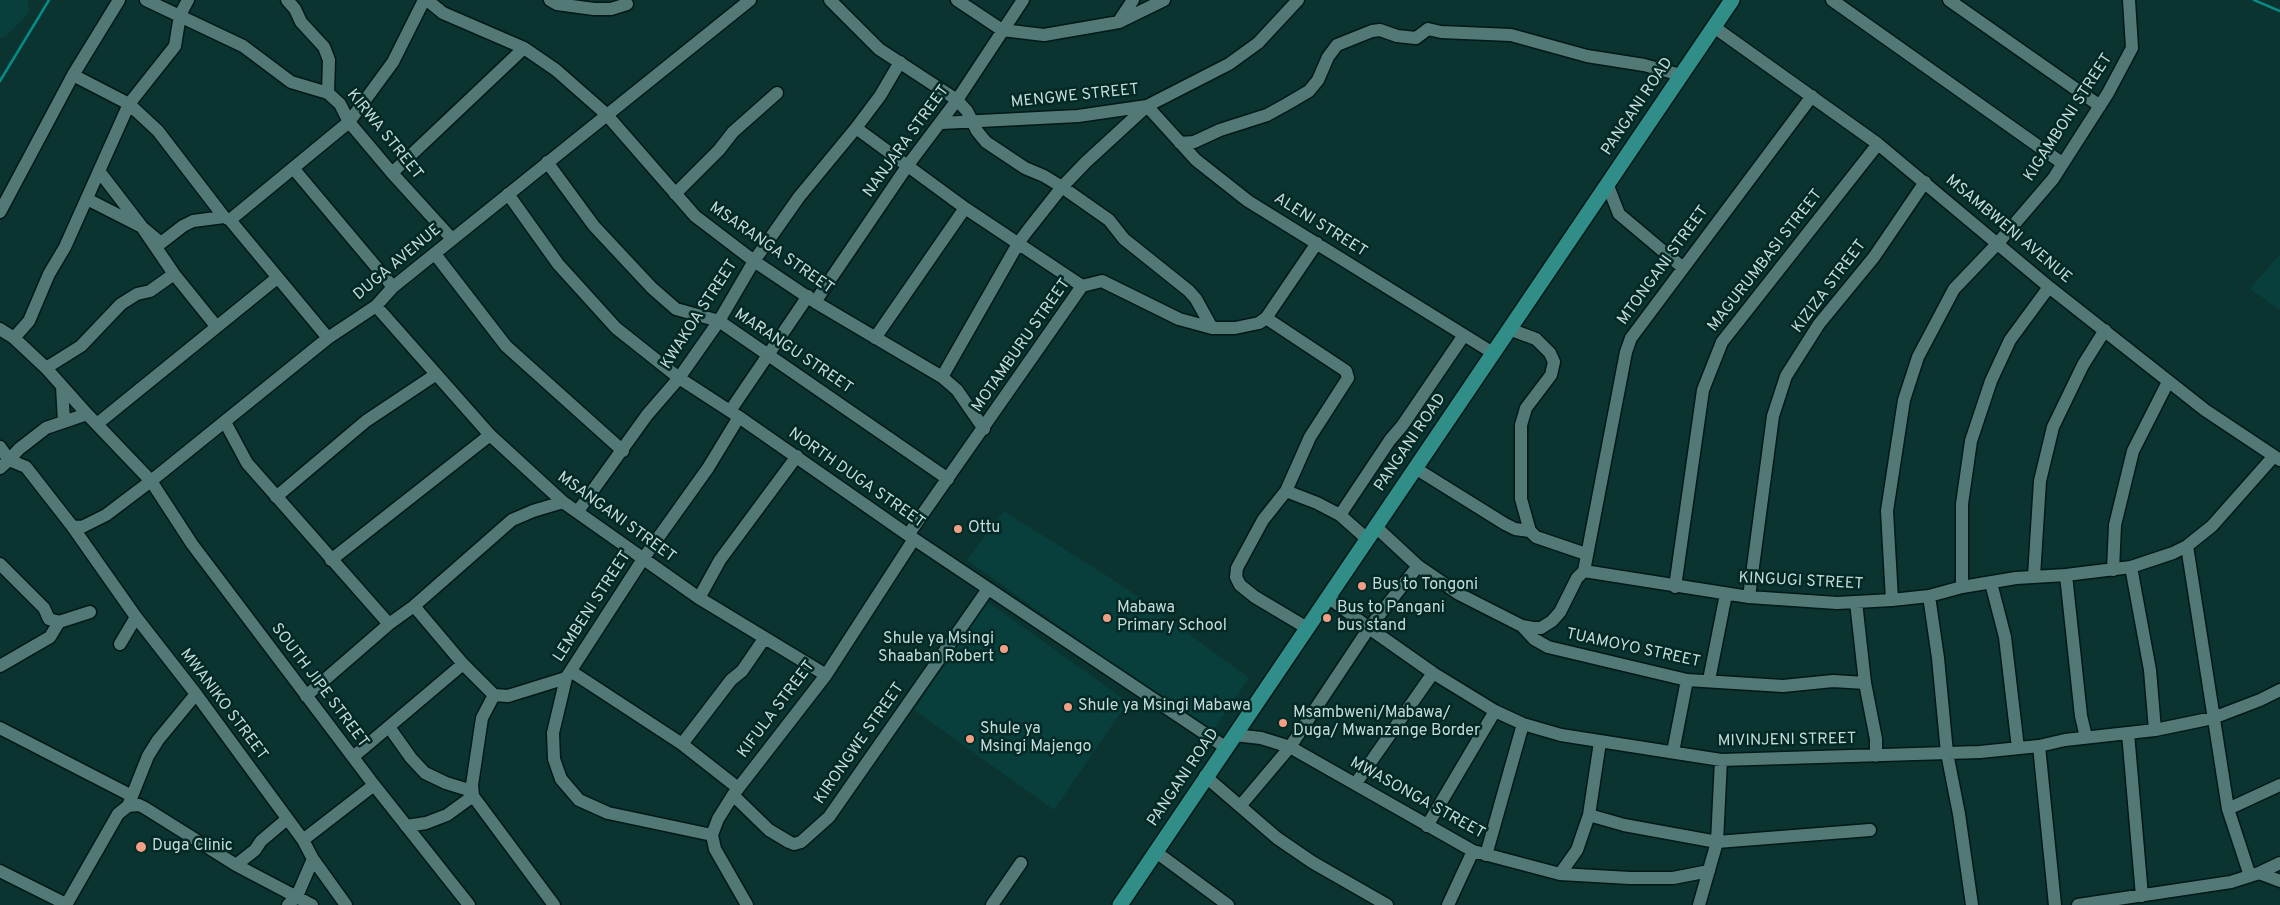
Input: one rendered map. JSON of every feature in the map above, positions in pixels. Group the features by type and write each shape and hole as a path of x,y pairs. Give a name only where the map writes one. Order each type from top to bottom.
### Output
{"main road":[{"name":"PANGANI ROAD","path":"1120,905 1205,776 1608,186 1732,0"}],"street":[{"path":"0,212 73,75 119,0"},
{"name":"KIRWA STREET","path":"146,0 243,46 291,82 328,93 340,104 349,122 392,173 452,239"},
{"path":"14,338 29,321 49,274 65,247 107,149 129,104 175,46 180,15 188,0"},
{"path":"287,0 295,9 301,22 324,47 329,60 328,93"},
{"path":"87,199 142,228 161,243 182,226 193,221 227,218 293,168 349,122 393,62 425,0"},
{"name":"MSARANGA STREET","path":"425,0 444,13 524,48 556,70 606,114 695,216 754,261 811,299 942,377 957,390 984,429"},
{"path":"550,0 557,4 594,9 611,9 627,4"},
{"name":"DUGA AVENUE","path":"72,526 92,523 151,481 328,338 376,306 393,287 750,0"},
{"path":"830,0 867,39 957,100 967,111 986,142 1025,168 1044,176 1062,187 1109,220 1124,239 1189,291 1196,299 1212,328"},
{"path":"957,0 1002,30 1044,35 1119,22 1164,0"},
{"name":"NANJARA STREET","path":"769,355 941,123 1023,0"},
{"path":"1119,22 1133,0"},
{"name":"MENGWE STREET","path":"941,123 1078,116 1147,106 1229,64 1258,43 1298,0"},
{"path":"1832,0 2062,163"},
{"path":"1949,0 2100,106"},
{"name":"KIGAMBONI STREET","path":"1892,600 1888,512 1904,400 1918,357 1954,289 1998,243 2053,179 2100,106 2132,48 2129,0"},
{"name":"MSAMBWENI AVENUE","path":"1714,27 1878,144 2049,287 2106,330 2168,382 2205,410 2277,458"},
{"path":"1180,143 1194,142 1220,130 1267,115 1287,104 1309,91 1318,80 1328,57 1337,45 1372,31 1380,30 1397,36 1416,38 1428,29 1511,35 1587,56 1644,65 1681,75"},
{"path":"392,173 524,48"},
{"name":"KWAKOA STREET","path":"578,511 623,451 647,415 679,378 719,321 754,261 799,197 880,96 900,62"},
{"path":"73,75 129,104 158,131 227,218 328,338"},
{"path":"676,194 719,150 733,132 777,93"},
{"name":"MTONGANI STREET","path":"1584,571 1631,338 1682,267 1812,96"},
{"path":"942,377 1019,242 1062,187 1086,162 1147,106"},
{"name":"ALENI STREET","path":"1147,106 1180,143 1220,181 1248,201 1493,352"},
{"path":"856,128 965,208 1019,242 1082,286"},
{"name":"MAGURUMBASI STREET","path":"1675,586 1703,390 1722,342 1878,144"},
{"name":"MARANGU STREET","path":"547,162 594,226 652,288 676,309 719,321 948,479"},
{"path":"293,168 393,287"},
{"path":"99,171 174,274 216,326"},
{"name":"KIZIZA STREET","path":"1749,597 1773,416 1786,376 1819,324 1874,257 1925,182"},
{"path":"1608,186 1619,214 1682,267"},
{"name":"NORTH DUGA STREET","path":"508,194 564,272 616,328 679,378 797,456 911,537 988,588 1230,741"},
{"path":"875,338 965,208"},
{"path":"1307,628 1255,597 1240,585 1236,577 1241,559 1263,520 1286,491 1310,437 1348,378 1346,371 1266,318 1317,244"},
{"path":"435,254 506,346 623,451"},
{"path":"46,368 81,346 120,304 137,294 150,291 174,274"},
{"path":"97,424 277,278"},
{"name":"MOTAMBURU STREET","path":"911,537 948,479 1082,286 1102,281 1128,292 1179,319 1212,328 1235,328 1259,323 1266,318"},
{"path":"1962,587 1962,504 1971,441 1991,381 2010,340 2049,287"},
{"name":"MSANGANI STREET","path":"376,306 490,435 563,502 699,598 826,675"},
{"name":"SOUTH JIPE STREET","path":"0,329 14,338 46,368 151,481 192,544 374,785 468,905"},
{"path":"1510,329 1536,339 1550,353 1554,362 1551,375 1526,408 1522,425 1521,499 1530,531 1536,537 1586,554"},
{"path":"2034,576 2040,481 2053,427 2083,365 2106,330"},
{"path":"1340,515 1464,335"},
{"name":"LEMBENI STREET","path":"494,695 508,696 569,675 643,558 708,468 735,414 769,355"},
{"path":"276,497 366,421 435,375"},
{"path":"2113,570 2115,525 2133,451 2168,382"},
{"path":"62,386 64,422"},
{"path":"5,464 19,449 46,428 87,414"},
{"path":"225,422 247,463 389,624"},
{"path":"332,560 490,435"},
{"path":"0,447 5,464"},
{"path":"699,598 720,560 797,456"},
{"name":"KINGUGI STREET","path":"1584,571 1749,597 1837,603 1929,596 1962,587 2034,576 2113,570 2131,567 2173,553 2187,546 2212,526 2277,458"},
{"path":"5,464 26,467 72,526"},
{"path":"1415,468 1505,524 1515,529 1530,531"},
{"path":"1286,491 1317,503 1340,515 1371,533 1459,594 1522,626 1541,628 1552,621 1560,612 1580,574 1584,571"},
{"path":"306,696 389,624 414,606 512,520 563,502"},
{"name":"MWANIKO STREET","path":"72,526 136,617 196,694 287,819 346,905"},
{"name":"KIFULA STREET","path":"712,835 718,819 736,791 826,675 911,537"},
{"path":"2187,546 2228,809 2255,875"},
{"path":"0,564 44,608 49,619 59,622 90,612"},
{"path":"1241,805 1290,747 1369,628 1418,566"},
{"path":"2131,567 2148,660 2155,730"},
{"path":"2066,575 2081,716 2086,737"},
{"path":"1991,584 2005,637 2018,748"},
{"name":"KIRONGWE STREET","path":"569,675 682,744 736,791 769,830 794,844 801,842 829,817 988,588"},
{"path":"1709,680 1726,594"},
{"path":"1929,596 1938,658 1947,753 1959,814 1972,905"},
{"name":"MIVINJENI STREET","path":"1328,597 1433,673 1495,711 1523,724 1561,735 1721,760 1947,753 2039,746 2086,737 2155,730 2213,718 2260,700 2280,690"},
{"path":"1856,602 1865,683 1876,739 1876,756"},
{"path":"406,826 426,823 446,815 472,794 482,718 494,695 463,664 414,606"},
{"path":"120,644 136,617"},
{"path":"0,666 50,636 59,622"},
{"name":"TUAMOYO STREET","path":"1522,626 1534,639 1548,647 1687,680 1783,686 1833,681 1865,683"},
{"path":"682,744 731,680 742,670 764,638"},
{"path":"353,757 463,664"},
{"path":"1356,783 1433,673"},
{"path":"569,675 552,733 554,759 561,779 579,800 608,813 712,835 715,849 747,905"},
{"path":"1673,752 1687,680"},
{"path":"0,871 66,904 118,814 129,800 148,756 158,740 196,694"},
{"path":"1427,826 1495,711"},
{"path":"1486,855 1523,724"},
{"path":"389,727 411,758 426,773 472,794 553,905"},
{"path":"0,728 145,808 293,901 312,905"},
{"path":"2128,733 2142,896"},
{"name":"MWASONGA STREET","path":"1230,741 1261,738 1290,747 1356,783 1427,826 1473,851 1486,855 1560,874 1630,878 1673,878 1709,871"},
{"path":"1560,874 1577,850 1589,815 1600,742"},
{"path":"2039,746 2055,905"},
{"path":"1699,905 1717,842 1721,760"},
{"path":"1205,776 1241,805 1277,838 1312,862 1387,905"},
{"path":"302,840 374,785"},
{"path":"2228,809 2280,785"},
{"path":"1589,815 1624,825 1717,842 1870,830"},
{"path":"236,864 255,850 261,841 287,819"},
{"path":"1448,905 1473,851"},
{"path":"1156,852 1228,905"},
{"path":"293,901 313,859"},
{"path":"2078,905 2142,896 2255,875 2280,863"},
{"path":"992,905 1021,864"},
{"path":"2255,875 2280,881"}],"shaded area":[{"path":"0,0 28,0 29,13 5,37 0,38"},
{"path":"2280,254 2280,310 2250,289"},
{"name":"Mabawa Primary School","path":"1004,511 1126,588 1249,678 1213,730 1090,648 967,560"},
{"path":"988,602 1128,702 1054,810 914,710"}],"waterway":[{"path":"0,81 49,0"},
{"path":"2254,0 2280,11"}],"place":[{"name":"Ottu","path":"958,529"},
{"name":"Bus to Tongoni","path":"1362,586"},
{"name":"Mabawa Primary School","path":"1107,618"},
{"name":"Bus to Pangani bus stand","path":"1327,618"},
{"name":"Shule ya Msingi Shaaban Robert","path":"1004,649"},
{"name":"Shule ya Msingi Mabawa","path":"1068,707"},
{"name":"Msambweni/Mabawa/ Duga/ Mwanzange Border","path":"1283,723"},
{"name":"Shule ya Msingi Majengo","path":"970,739"},
{"name":"Duga Clinic","path":"141,847"}]}
